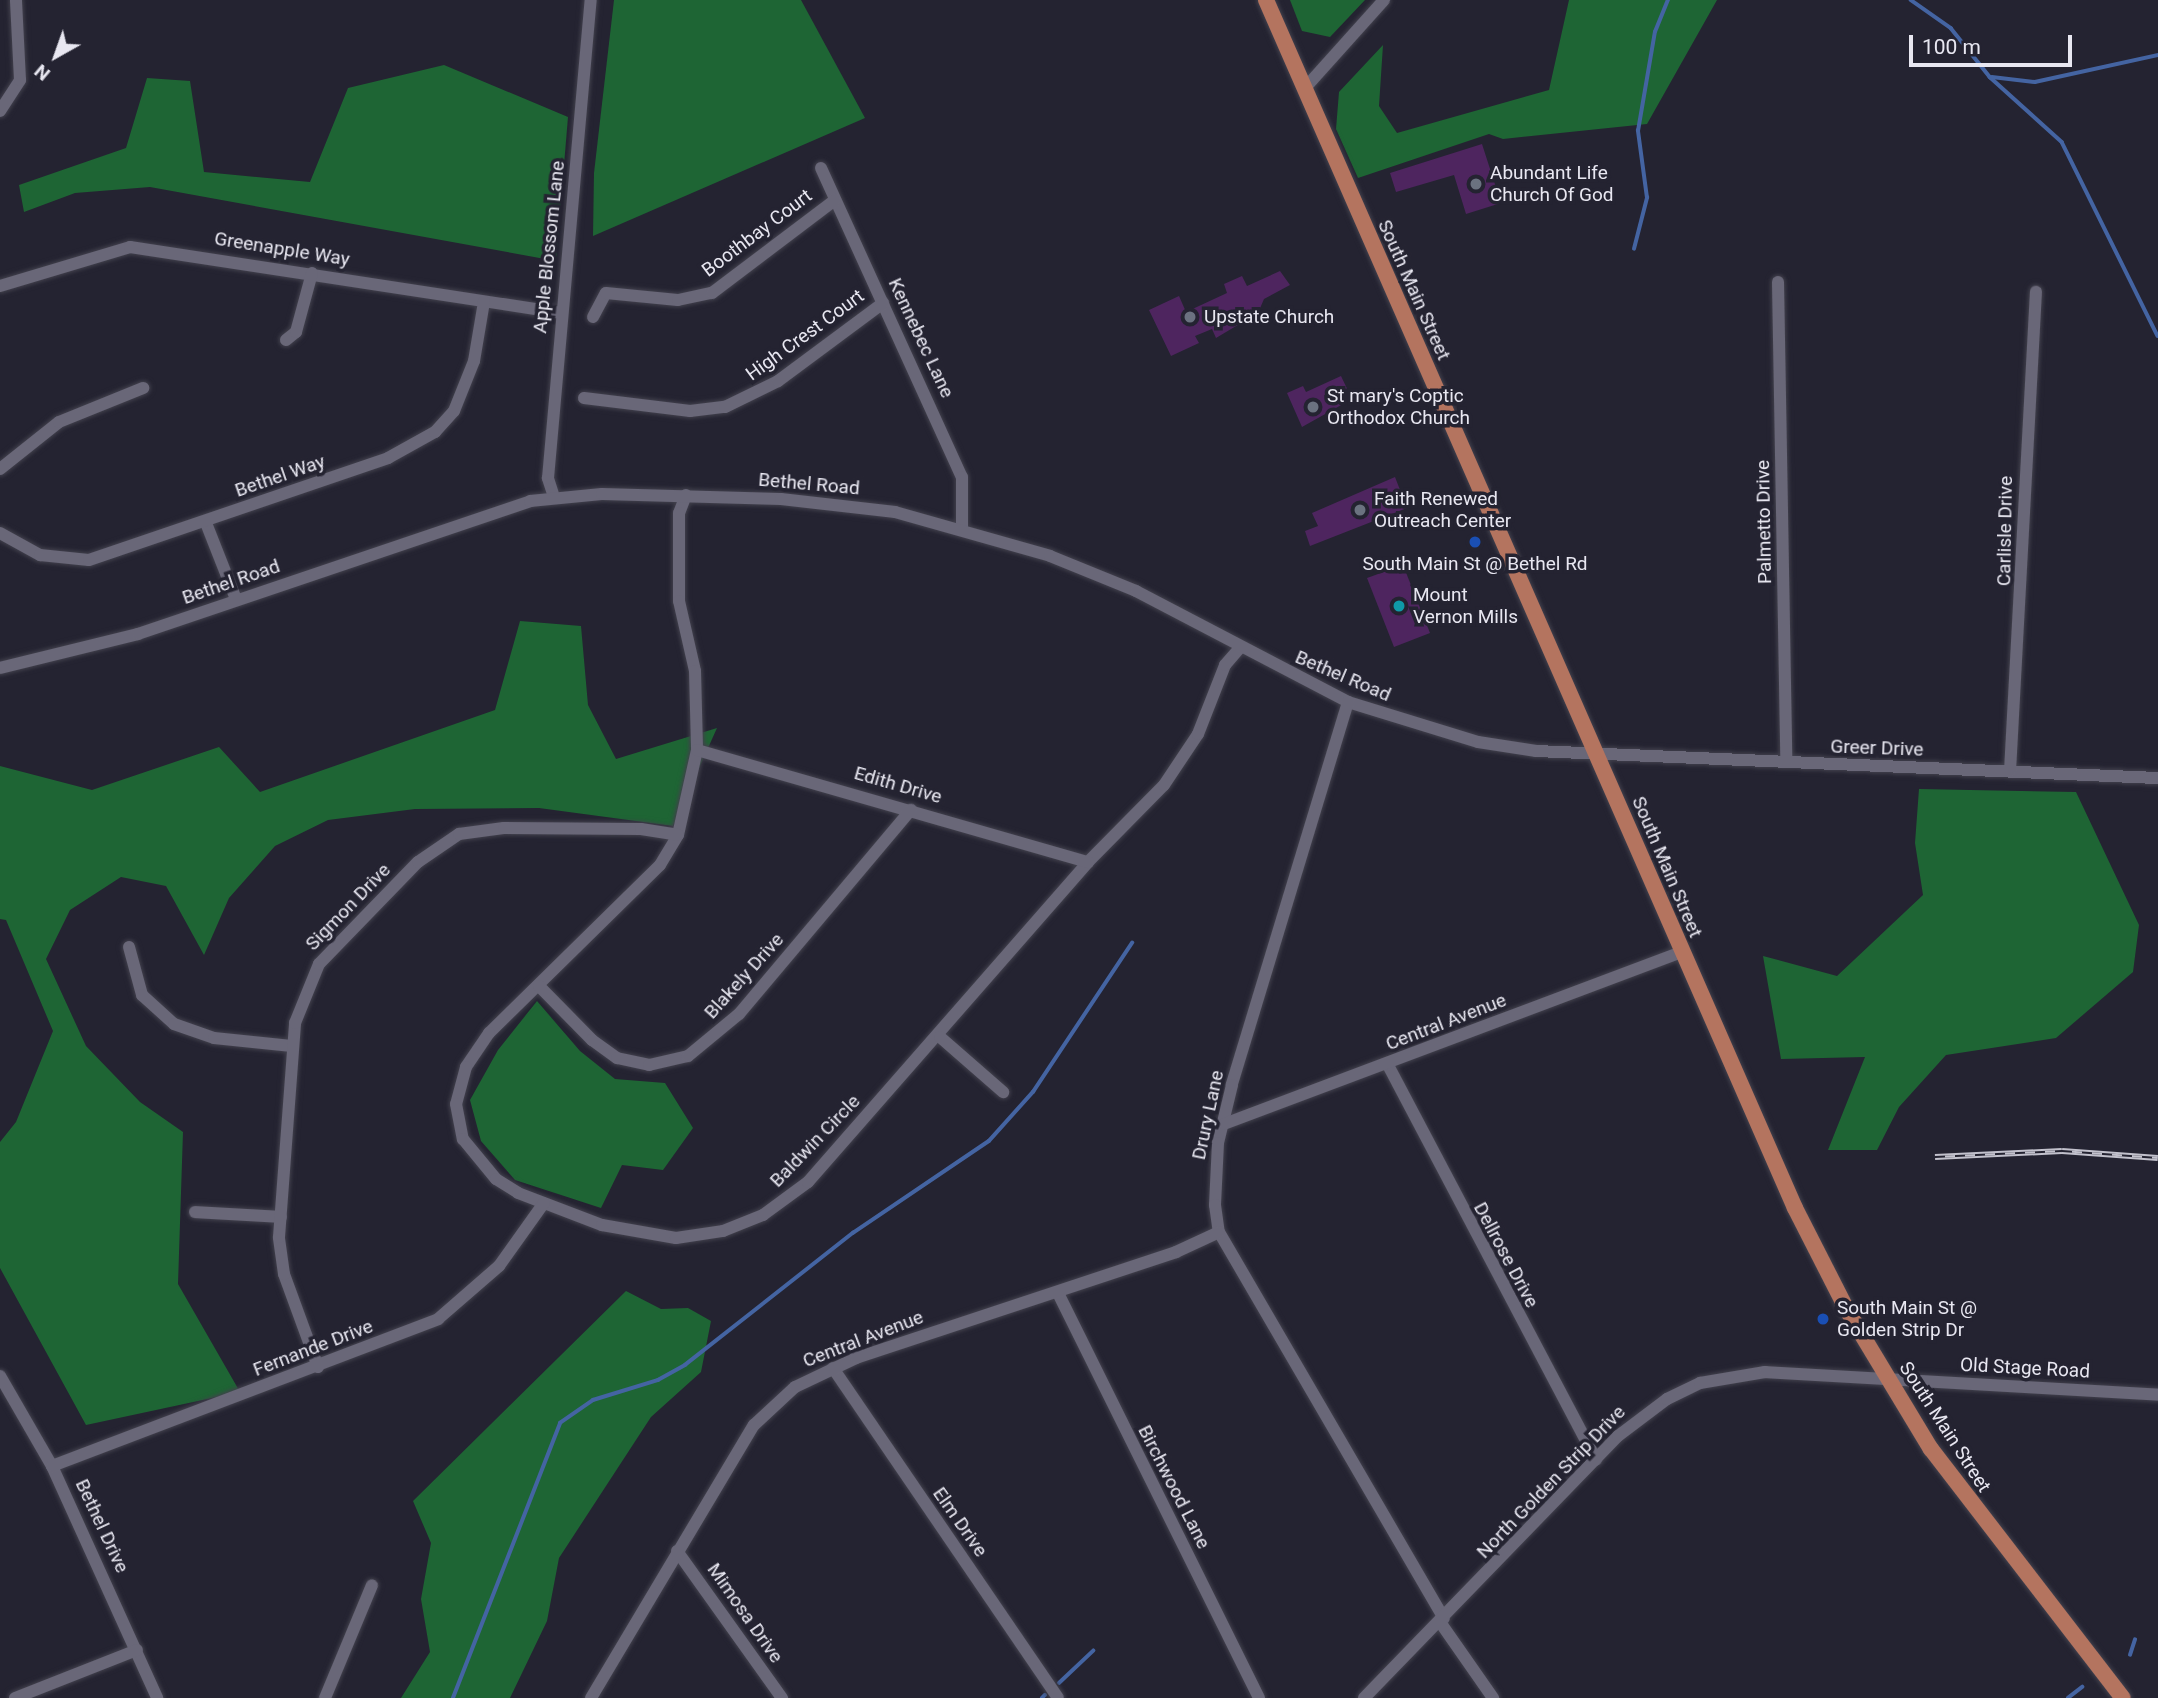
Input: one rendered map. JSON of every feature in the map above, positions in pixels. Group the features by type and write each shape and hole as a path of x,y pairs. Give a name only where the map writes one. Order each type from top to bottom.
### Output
{"main road":[{"name":"South Main Street","path":"1266,0 1680,953 1795,1208 1889,1380 1984,1524 2123,1698"}],"street":[{"path":"0,111 20,80 16,0"},
{"name":"Apple Blossom Lane","path":"554,497 548,478 561,313 592,0"},
{"path":"1305,88 1384,0"},
{"name":"Kennebec Lane","path":"821,168 962,477 962,529"},
{"name":"Boothbay Court","path":"593,317 606,293 687,300 712,293 835,200"},
{"name":"Greenapple Way","path":"0,286 120,247 312,273 561,313"},
{"path":"286,340 296,332 312,273"},
{"name":"Palmetto Drive","path":"1778,282 1786,762"},
{"name":"Carlisle Drive","path":"2010,771 2036,292"},
{"name":"Bethel Way","path":"0,533 40,555 77,561 114,555 388,458 435,432 467,386 484,302"},
{"name":"High Crest Court","path":"584,398 690,411 725,407 778,381 883,303"},
{"path":"0,468 59,422 143,388"},
{"name":"Bethel Road","path":"0,668 138,634 475,516 554,497 686,495 846,505 962,529 1106,578 1239,649 1348,702 1478,743 1595,753"},
{"name":"Baldwin Circle","path":"686,495 679,513 679,601 695,671 697,750 678,835 660,865 475,1052 456,1104 460,1132 482,1166 510,1188 602,1225 656,1236 698,1236 745,1223 808,1182 940,1037 1088,862 1164,785 1198,734 1225,665 1239,649"},
{"path":"206,523 236,599"},
{"name":"Drury Lane","path":"1348,702 1258,992 1224,1124 1215,1167 1219,1232 1442,1620 1493,1698"},
{"name":"Edith Drive","path":"697,750 1088,862"},
{"name":"Greer Drive","path":"1595,753 2158,778"},
{"name":"Blakely Drive","path":"539,986 592,1040 617,1058 649,1065 688,1056 739,1014 911,810"},
{"name":"Sigmon Drive","path":"318,1367 284,1274 281,1217 292,1046 299,1002 319,964 418,862 448,839 504,828 641,829 678,835"},
{"path":"128,947 142,995 174,1024 214,1038 292,1046"},
{"name":"Central Avenue","path":"1224,1124 1388,1065 1680,953"},
{"path":"940,1037 1003,1092"},
{"name":"Dellrose Drive","path":"1388,1065 1596,1460"},
{"name":"Fernande Drive","path":"52,1466 318,1367 456,1308 499,1266 544,1203"},
{"path":"195,1212 281,1217"},
{"name":"Central Avenue","path":"591,1698 760,1417 795,1387 833,1368 1058,1293 1219,1232"},
{"name":"Birchwood Lane","path":"1058,1293 1259,1698"},
{"name":"Elm Drive","path":"833,1368 1058,1698"},
{"name":"North Golden Strip Drive","path":"1364,1698 1596,1460 1653,1408 1715,1379 1765,1372 1889,1380"},
{"name":"Bethel Drive","path":"0,1376 52,1466 157,1698"},
{"name":"Old Stage Road","path":"1889,1380 2158,1395"},
{"name":"Mimosa Drive","path":"677,1551 782,1698"},
{"path":"325,1698 372,1585"},
{"path":"15,1698 137,1650"}],"green space":[{"path":"614,0 801,0 865,118 593,236 594,173"},
{"path":"1290,0 1365,0 1330,37 1302,31"},
{"path":"1569,0 1717,0 1647,124 1503,139 1489,134 1358,178 1336,129 1339,92 1383,45 1379,106 1397,133 1549,90"},
{"path":"444,65 568,117 556,261 150,187 75,193 24,212 19,185 126,148 147,78 190,81 204,172 310,182 348,88"},
{"path":"520,621 581,626 588,705 616,759 717,728 673,826 539,808 415,809 328,820 275,846 229,898 204,955 166,886 121,877 70,910 46,959 86,1046 140,1102 183,1132 178,1284 240,1392 86,1425 0,1268 0,1142 16,1122 53,1031 6,920 0,919 0,766 92,790 219,747 260,792 495,710"},
{"path":"1919,789 2076,792 2139,925 2133,972 2056,1038 1946,1055 1899,1107 1877,1150 1828,1150 1865,1057 1781,1059 1763,956 1837,976 1923,895 1915,843"},
{"path":"537,1001 580,1051 615,1079 665,1083 693,1128 663,1170 622,1165 601,1208 515,1180 481,1141 470,1100 498,1050"},
{"path":"626,1291 661,1309 688,1308 711,1321 701,1372 651,1417 559,1558 547,1621 510,1698 401,1698 430,1652 421,1599 431,1543 413,1501"}],"building":[{"name":"Abundant Life Church Of God","path":"1482,144 1501,203 1466,214 1454,175 1396,192 1390,173"},
{"name":"Upstate Church","path":"1280,271 1290,285 1264,299 1258,313 1216,338 1212,329 1195,336 1199,343 1171,356 1149,310 1179,296 1186,312 1227,293 1224,284 1242,276 1247,286"},
{"name":"St mary's Coptic Orthodox Church","path":"1341,376 1352,399 1302,427 1287,393 1303,386 1306,392"},
{"name":"Faith Renewed Outreach Center","path":"1395,477 1407,508 1310,546 1305,531 1318,526 1312,513"},
{"name":"Mount Vernon Mills","path":"1403,565 1430,633 1394,647 1367,578"}],"waterway":[{"path":"1634,249 1647,198 1638,131 1655,32 1668,0"},
{"path":"1911,0 1951,28 1990,77 2062,142 2158,336"},
{"path":"1992,77 2035,82 2158,55"},
{"path":"453,1698 560,1423 593,1400 658,1380 685,1365 853,1233 989,1141 1033,1092 1132,943"},
{"path":"2130,1655 2135,1640"},
{"path":"1059,1683 1093,1651"},
{"path":"2068,1698 2082,1687"},
{"path":"1042,1698 1045,1695"}],"railway":[{"path":"1935,1157 2062,1151 2158,1158"}],"place":[{"name":"Abundant Life Church Of God","path":"1476,184"},
{"name":"Upstate Church","path":"1190,317"},
{"name":"St mary's Coptic Orthodox Church","path":"1313,407"},
{"name":"Faith Renewed Outreach Center","path":"1360,510"},
{"name":"South Main St @ Bethel Rd","path":"1475,542"},
{"name":"Mount Vernon Mills","path":"1399,606"},
{"name":"South Main St @ Golden Strip Dr","path":"1823,1319"}]}
